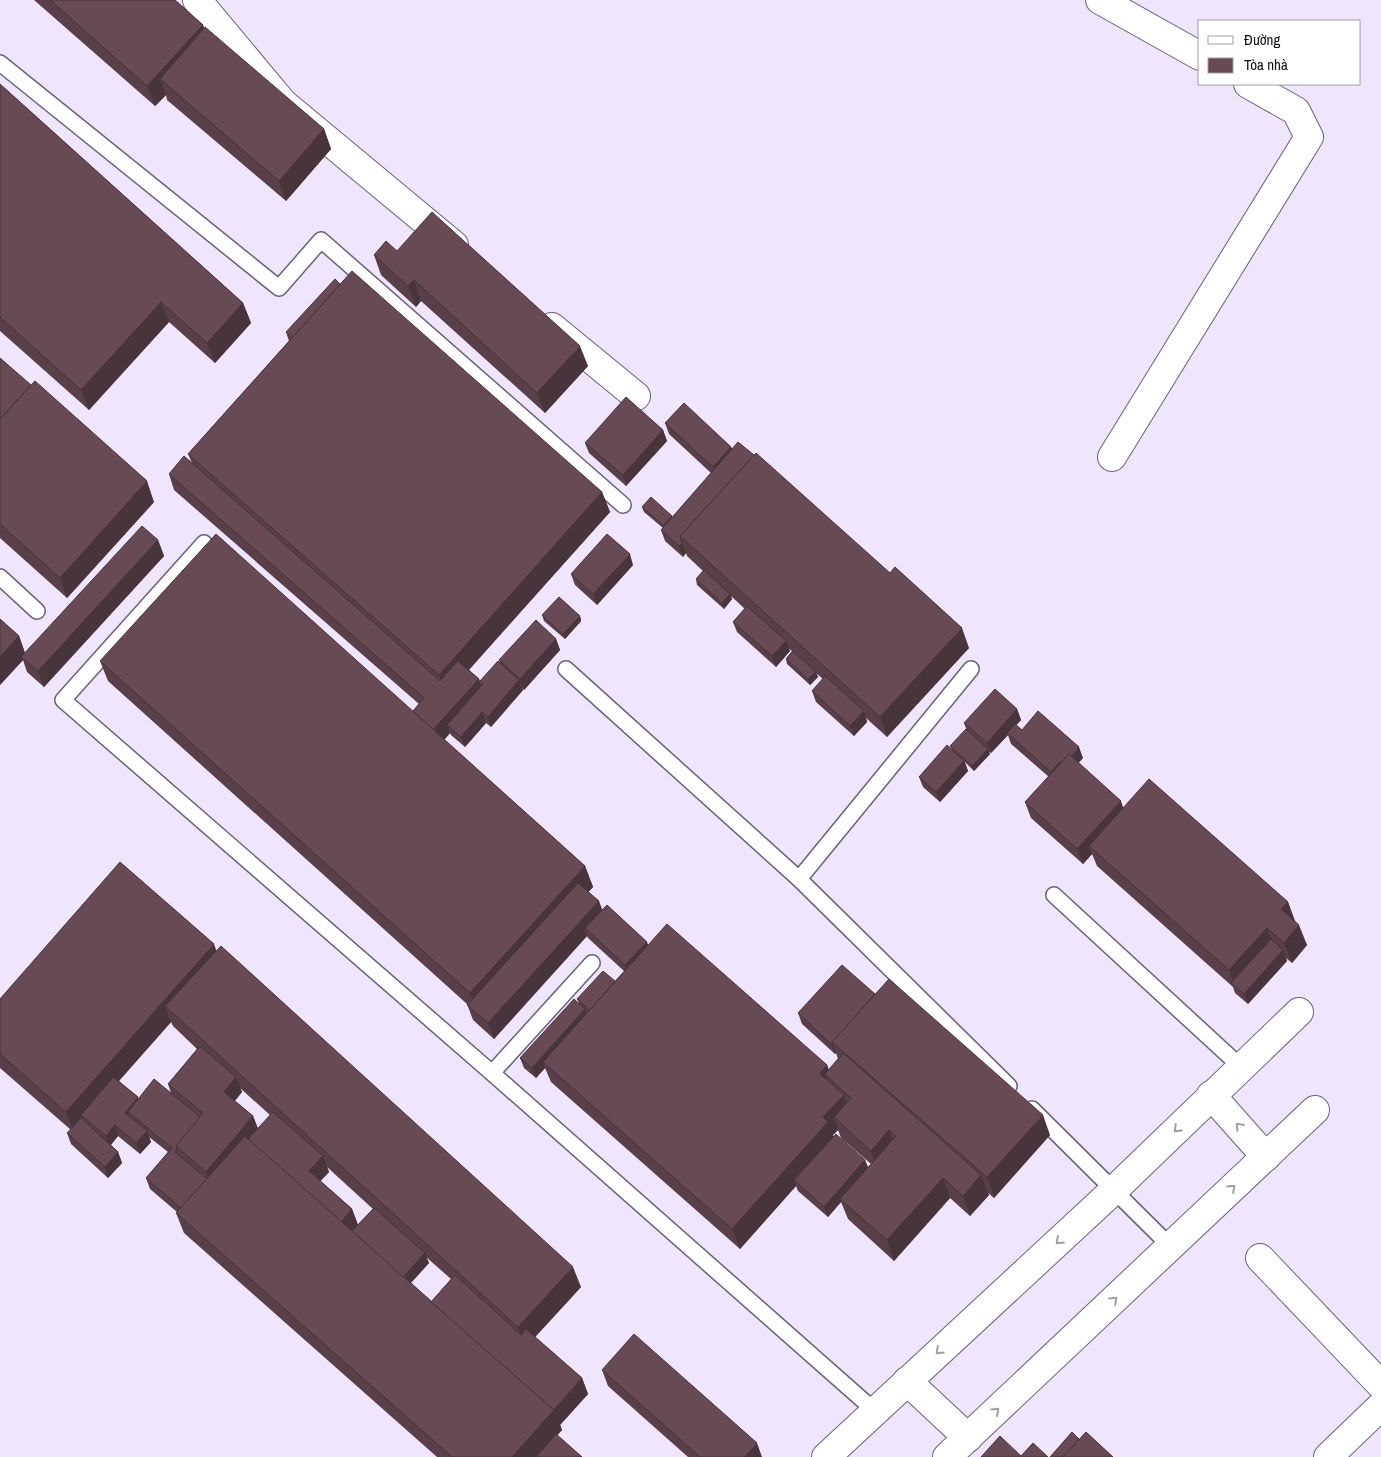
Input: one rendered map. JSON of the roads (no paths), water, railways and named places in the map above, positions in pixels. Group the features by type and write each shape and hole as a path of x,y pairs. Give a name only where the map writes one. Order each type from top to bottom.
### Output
{"street":[{"path":"197,0 283,103 475,262"},
{"path":"1100,0 1198,55"},
{"path":"1112,457 1309,137 1296,111 1250,85"},
{"path":"536,313 636,396"},
{"path":"826,1457 1114,1190 1299,1012"},
{"path":"1212,1095 1266,1157"},
{"path":"948,1457 1315,1110"},
{"path":"1260,1258 1381,1385"},
{"path":"907,1381 968,1438"},
{"path":"1328,1457 1381,1406"}],"lane":[{"path":"0,63 279,288 321,240 623,505"},
{"path":"204,544 64,700 492,1073 875,1411"},
{"path":"0,577 37,611"},
{"path":"566,668 799,879 1170,1246"},
{"path":"799,879 971,669"},
{"path":"1054,895 1241,1067"},
{"path":"492,1073 592,963"}]}
